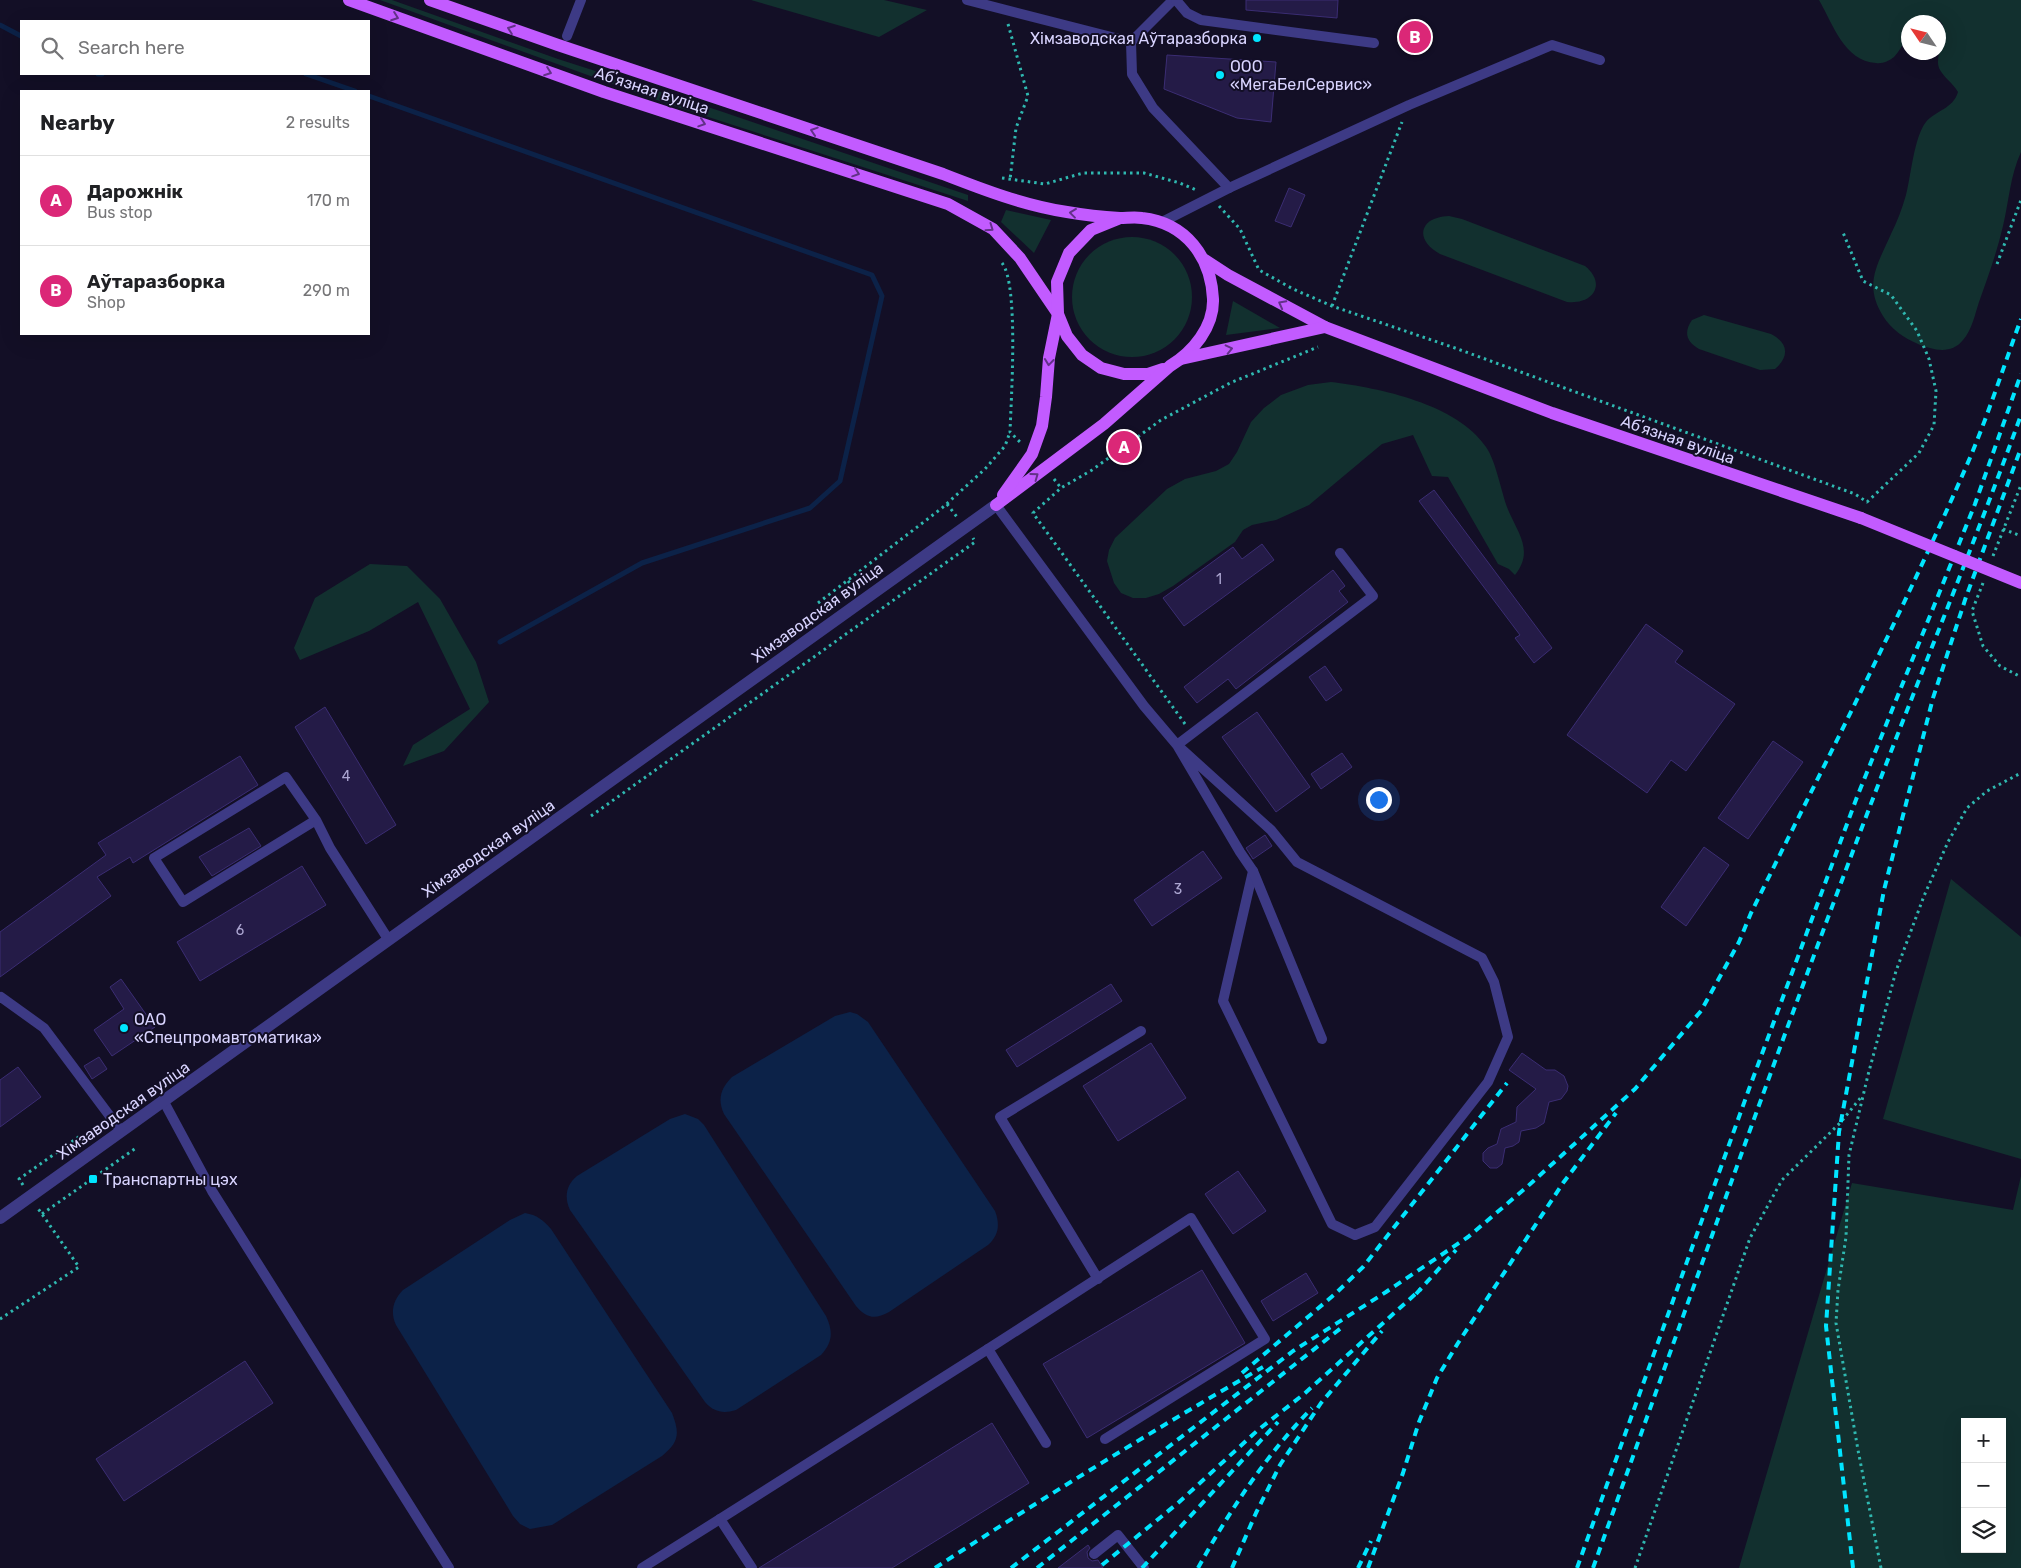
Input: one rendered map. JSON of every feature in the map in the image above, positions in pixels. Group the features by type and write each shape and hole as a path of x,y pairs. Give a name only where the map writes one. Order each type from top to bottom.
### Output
{"main road":[{"name":"Абʼязная вуліца","path":"349,0 604,92 948,204 993,229 1020,258 1058,314"},
{"name":"Абʼязная вуліца","path":"430,0 558,45 943,174 1005,198 1067,212 1121,218"},
{"path":"996,505 1032,454 1042,426 1049,358 1058,314 1057,282 1068,252 1092,230 1121,218 1142,217 1162,222 1187,237 1205,260 1212,281 1213,303 1208,324 1197,344 1182,359 1170,366 1148,374 1124,374 1101,368 1082,355 1067,336 1058,314"},
{"name":"Абʼязная вуліца","path":"1205,260 1228,275 1325,327 1552,413 1861,518 2021,583"},
{"path":"1182,359 1325,327"},
{"path":"996,505 1104,424 1170,366"}],"street":[{"name":"Хімзаводская вуліца","path":"0,1218 996,505"}],"lane":[{"path":"567,36 580,0"},
{"path":"967,0 1131,42"},
{"path":"1228,188 1153,108 1132,74 1131,42 1174,0 1187,13 1201,20 1374,43"},
{"path":"1162,222 1228,188 1409,105 1552,45 1600,60"},
{"path":"996,505 1144,706 1177,745 1271,830 1297,862 1482,958 1494,982 1508,1037 1488,1082 1375,1227 1355,1235 1332,1224 1223,1001 1253,871"},
{"path":"1177,745 1373,596 1340,553"},
{"path":"1177,745 1253,871 1322,1039"},
{"path":"316,820 183,902 154,858 286,777 316,820 330,848 388,940"},
{"path":"0,998 2,997 44,1028 121,1131"},
{"path":"1098,1279 1000,1117 1141,1031"},
{"path":"163,1100 212,1191 449,1568"},
{"path":"642,1568 1191,1218 1265,1339 1105,1439"},
{"path":"988,1349 1046,1444"},
{"path":"720,1519 752,1568"},
{"path":"1094,1554 1118,1535 1144,1568"}],"path":[{"path":"1004,8 1028,96 1016,128 1010,180 1045,184 1083,173 1144,173 1180,183 1211,197 1240,229 1259,270 1293,289 1332,306 1454,348 1856,494 1866,502 1919,453 1934,425 1936,391 1929,359 1917,331 1891,295 1863,281 1842,230"},
{"path":"1332,306 1409,105"},
{"path":"1997,264 2021,200"},
{"path":"818,603 942,508 985,469 1005,446 1010,432 1013,362 1011,288 1005,266 1000,260"},
{"path":"1192,734 1033,514 1062,488 1092,470 1161,420 1230,383 1318,347"},
{"path":"1010,432 1032,454"},
{"path":"1045,469 1062,488"},
{"path":"2003,530 2021,536"},
{"path":"1881,1568 1836,1323 1838,1290 1846,1237 1849,1155 1896,971 1924,896 1948,842 1967,808 1987,791 2021,773"},
{"path":"1635,1568 1750,1238 1782,1180 1841,1122 1863,1096"},
{"path":"19,1179 80,1136"},
{"path":"0,1319 79,1267 42,1214 136,1148"}],"green space":[{"path":"380,0 392,0 558,59 720,111 968,195 968,201 668,104"},
{"path":"751,0 884,0 927,10 879,37"},
{"path":"1819,0 2021,0 2021,152 2012,179 1998,245 1973,322 1963,340 1953,348 1942,350 1930,348 1913,342 1898,333 1886,321 1877,305 1873,284 1877,265 1904,200 1922,129 1930,118 1956,98 1958,92 1939,68 1938,62 1938,60 1946,60 1946,15 1901,15 1901,47 1894,57 1881,63 1865,61 1856,56 1848,49 1835,30"},
{"path":"1006,210 1051,220 1034,253 1001,222"},
{"path":"1449,216 1462,219 1585,266 1592,273 1595,280 1594,292 1584,300 1567,302 1440,254 1426,242 1424,230 1431,220"},
{"path":"1132,237 1155,241 1175,254 1188,274 1192,297 1188,320 1175,340 1155,353 1132,357 1109,353 1089,340 1076,320 1072,297 1076,274 1089,254 1109,241"},
{"path":"1233,301 1280,328 1226,335"},
{"path":"1704,315 1771,334 1781,341 1784,346 1785,355 1780,364 1775,369 1760,370 1699,349 1689,340 1687,333 1692,320"},
{"path":"1331,382 1372,389 1416,401 1437,409 1473,432 1490,454 1506,504 1523,544 1523,559 1515,575 1509,569 1498,564 1448,477 1432,476 1413,435 1382,444 1309,505 1276,520 1252,525 1243,530 1235,542 1159,594 1146,598 1133,598 1121,593 1114,583 1107,561 1109,550 1115,538 1167,489 1185,479 1216,471 1229,464 1237,452 1251,422 1264,408 1281,395 1308,385"},
{"path":"370,564 407,566 440,599 476,662 489,702 444,751 403,766 413,745 470,709 418,602 369,631 300,660 294,648 315,598"},
{"path":"1951,879 2021,937 2021,1159 1883,1119"},
{"path":"2021,1176 2021,1568 1739,1568 1852,1183 2013,1210"}],"water":[{"path":"850,1012 857,1014 868,1022 995,1211 998,1220 998,1229 988,1245 889,1312 875,1317 863,1313 856,1306 724,1114 721,1103 721,1094 725,1085 732,1077 835,1016"},
{"path":"685,1114 698,1119 704,1125 826,1316 831,1332 828,1346 821,1355 736,1410 731,1411 715,1410 705,1402 570,1210 567,1200 568,1187 577,1176 670,1119"},
{"path":"525,1213 540,1218 551,1229 672,1413 677,1432 675,1442 662,1456 552,1525 530,1529 520,1524 513,1516 396,1325 393,1315 395,1302 403,1290 510,1220"}],"building":[{"path":"1246,0 1338,0 1337,18 1246,10"},
{"name":"ООО «МегаБелСервис»","path":"1167,55 1276,62 1271,122 1237,118 1164,89"},
{"path":"1289,188 1305,195 1291,227 1275,221"},
{"path":"1434,490 1552,648 1534,663 1515,638 1520,635 1419,501"},
{"path":"1262,544 1274,560 1184,626 1163,598 1233,547 1242,559"},
{"path":"1333,570 1345,586 1339,591 1348,602 1236,689 1228,679 1197,703 1184,687"},
{"path":"1646,624 1683,651 1675,662 1735,704 1686,771 1671,760 1647,793 1567,735"},
{"path":"1325,666 1342,690 1326,701 1309,677"},
{"path":"325,707 396,825 366,844 295,727"},
{"path":"1257,712 1310,787 1276,812 1222,737"},
{"path":"1773,741 1803,762 1748,839 1718,818"},
{"path":"1342,753 1352,767 1321,789 1311,774"},
{"path":"240,756 258,785 133,863 130,857 97,877 111,896 0,977 0,932 106,855 98,843"},
{"path":"249,828 261,846 212,876 199,857"},
{"path":"1265,835 1272,846 1253,859 1246,848"},
{"path":"1704,847 1729,865 1686,926 1661,907"},
{"path":"1203,851 1222,878 1152,926 1134,900"},
{"path":"302,866 326,905 200,981 177,942"},
{"name":"ОАО «Спецпромавтоматика»","path":"121,979 155,1027 112,1056 94,1030 124,1009 110,987"},
{"path":"1111,984 1122,1001 1017,1067 1006,1050"},
{"path":"1151,1043 1186,1098 1118,1141 1083,1086"},
{"path":"1522,1053 1546,1070 1555,1070 1564,1076 1568,1086 1567,1091 1561,1099 1549,1102 1544,1123 1536,1128 1521,1131 1519,1142 1505,1148 1502,1164 1497,1168 1490,1168 1483,1161 1483,1153 1488,1148 1497,1144 1501,1129 1516,1122 1517,1107 1536,1089 1509,1070"},
{"path":"99,1057 107,1069 92,1079 84,1066"},
{"path":"18,1067 41,1097 0,1127 0,1080"},
{"path":"1238,1171 1266,1211 1233,1234 1205,1194"},
{"path":"1202,1270 1245,1343 1087,1438 1043,1364"},
{"path":"1306,1273 1318,1293 1273,1321 1261,1301"},
{"path":"245,1361 273,1403 124,1501 96,1459"},
{"path":"992,1423 1029,1483 892,1568 759,1568"},
{"path":"1088,1545 1090,1548 1087,1552 1088,1558 1092,1561 1098,1560 1103,1568 1058,1568"}],"waterway":[{"path":"0,25 20,35"},
{"path":"309,75 352,90"},
{"path":"370,96 872,275 882,296 840,481 810,508 642,563 500,642"}],"railway":[{"path":"1011,1568 1293,1351 1468,1237 1528,1186 1635,1089 1701,1011 1739,942 1751,913 1915,580 1981,431 2021,319"},
{"path":"1577,1568 1749,1089 1857,797 1975,504 2021,374"},
{"path":"1593,1568 1800,992 2021,415"},
{"path":"1853,1568 1826,1326 1839,1132 1884,890 1933,698 1966,597 2021,448"},
{"path":"1242,1373 1335,1294 1363,1267 1507,1083"},
{"path":"1368,1568 1403,1473 1419,1422 1437,1378 1563,1183 1616,1113"},
{"path":"1416,1294 1456,1250"},
{"path":"1102,1565 1178,1503 1258,1430 1304,1394 1421,1289"},
{"path":"1037,1568 1341,1328"},
{"path":"1232,1568 1280,1465 1321,1403 1382,1331"},
{"path":"935,1568 1098,1465 1263,1367"},
{"path":"1198,1568 1223,1525 1264,1464 1312,1408"},
{"path":"1142,1568 1278,1422"},
{"path":"1358,1568 1371,1541"}],"place":[{"name":"Аўтаразборка","path":"1415,37"},
{"name":"Хімзаводская Аўтаразборка","path":"1257,38"},
{"name":"ООО «МегаБелСервис»","path":"1220,75"},
{"name":"Дарожнік","path":"1124,447"},
{"name":"ОАО «Спецпромавтоматика»","path":"124,1028"},
{"name":"Транспартны цэх","path":"93,1179"}]}
